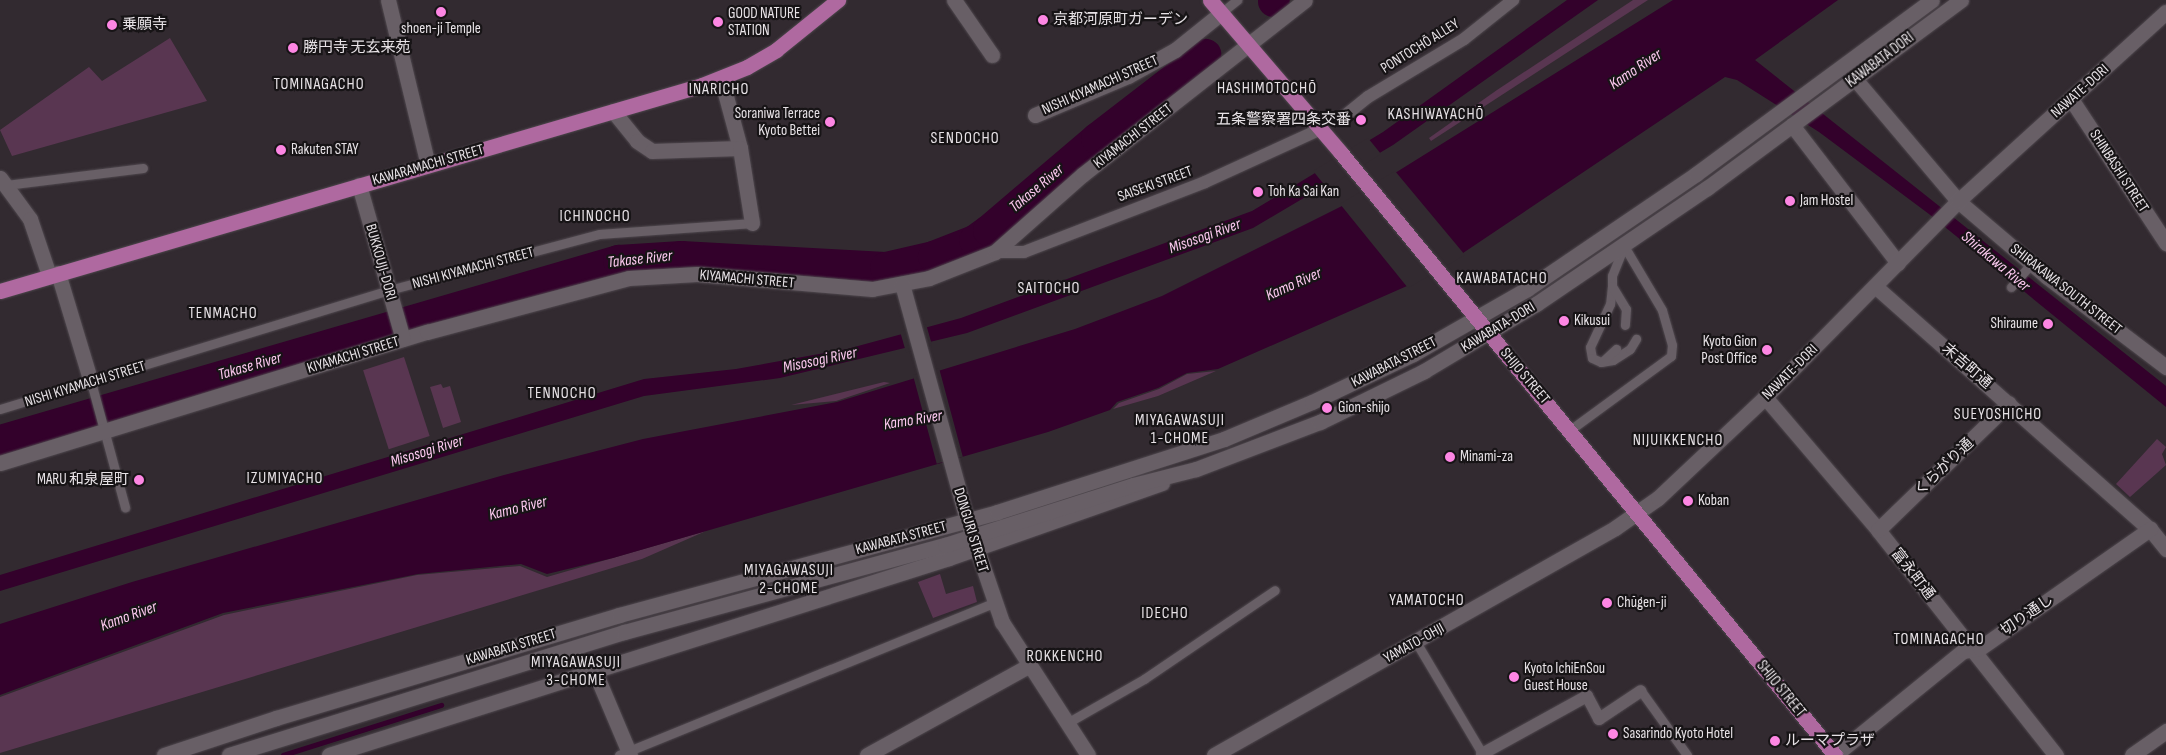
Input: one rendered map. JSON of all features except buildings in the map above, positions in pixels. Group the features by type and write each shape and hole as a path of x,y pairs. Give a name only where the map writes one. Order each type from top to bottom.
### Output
{"main road":[{"name":"KAWARAMACHI STREET","path":"0,291 721,78 776,50 838,0"},
{"name":"SHIJO STREET","path":"1210,0 1321,129 1478,318 1835,755"}],"street":[{"path":"388,0 428,165"},
{"path":"954,0 992,54"},
{"name":"KIYAMACHI STREET","path":"0,463 103,425 402,334 629,278 697,274 872,289 929,278 995,252 1082,175 1305,0"},
{"name":"PONTOCHŌ ALLEY","path":"1342,118 1368,97 1464,39 1513,0"},
{"name":"KAWABATA-DORI","path":"1478,318 1628,222 1932,0"},
{"name":"KAWABATA DORI","path":"1792,126 1961,0"},
{"name":"NAWATE-DORI","path":"1638,513 1765,397 1876,287 1936,223 1958,207 2071,99 2166,12"},
{"name":"NISHI KIYAMACHI STREET","path":"1035,115 1128,76 1175,50 1221,13"},
{"path":"721,78 740,148 752,222"},
{"name":"SHIRAKAWA SOUTH STREET","path":"1855,79 1958,207 2028,268 2166,367"},
{"name":"SHINBASHI STREET","path":"2071,99 2166,243"},
{"path":"613,111 637,141 652,152 740,148"},
{"path":"1792,126 1898,263"},
{"name":"KAWABATA-DORI","path":"974,542 1122,499 1347,409 1424,371 1490,333 1624,246 1792,126"},
{"name":"SAISEKI STREET","path":"995,252 1024,252 1205,182 1321,129"},
{"path":"2,184 37,232 91,382"},
{"name":"BUKKOUJI-DORI","path":"359,185 402,334"},
{"name":"DONGURI STREET","path":"902,284 966,520 994,602 1002,622 1088,755"},
{"name":"末吉町通","path":"1876,287 2150,529 2166,549"},
{"name":"KAWABATA STREET","path":"164,755 276,718 619,615 966,520 1224,439 1336,391 1478,318"},
{"name":"富永町通","path":"1765,397 1878,530 2056,755"},
{"name":"くらがり通","path":"1878,530 2009,403"},
{"name":"YAMATO-OHJI","path":"1214,755 1416,642 1638,513"},
{"name":"切り通し","path":"1835,755 1963,651 1973,650 2150,529"},
{"path":"338,754 595,672 974,542"},
{"name":"KAWABATA STREET","path":"229,755 624,632 974,542"},
{"path":"867,755 1030,664"},
{"path":"595,672 626,754"},
{"path":"1482,754 1587,696 1599,719 1640,691"},
{"path":"2132,755 2166,731"}],"lane":[{"name":"NISHI KIYAMACHI STREET","path":"1221,13 1237,0"},
{"path":"2,184 143,168"},
{"name":"NISHI KIYAMACHI STREET","path":"0,410 390,294 600,234 752,222"},
{"path":"1624,246 1612,276 1610,304 1590,347 1592,358 1601,362 1625,354 1636,340"},
{"path":"1570,430 1671,356 1672,346 1662,310 1624,246"},
{"path":"2010,287 2028,268"},
{"path":"1612,286 1626,309 1625,325"},
{"path":"1601,362 1616,349"},
{"path":"91,382 125,507"},
{"path":"1067,723 1144,679 1276,590"},
{"path":"626,754 994,602"},
{"path":"1416,642 1482,754"},
{"path":"1640,691 1687,755"}],"shaded area":[{"path":"1633,0 1648,0 1431,141 1429,138 1497,90"},
{"path":"170,38 207,101 12,156 0,130 89,67 102,81"},
{"path":"404,357 430,436 389,449 363,370"},
{"path":"1216,371 1158,396 1113,409 1119,403 1159,389 1187,374"},
{"path":"884,382 890,383 836,401 791,405"},
{"path":"441,384 443,388 450,386 461,422 443,428 430,387"},
{"path":"2157,439 2166,447 2162,454 2166,465 2130,497 2116,484"},
{"path":"706,531 642,559 0,753 0,697 224,615 417,575 520,566 547,577"},
{"path":"940,574 946,594 973,586 977,602 933,618 918,582"}],"water":[{"name":"Misosogi River","path":"1567,0 1598,0 1393,145 1253,228 967,333 780,378 644,396 0,591 0,575 644,379 736,369 847,349 961,318 1252,211 1383,132"},
{"path":"1673,0 1838,0 1755,60 2166,386 2166,407 1929,214 1819,132 1737,80 1725,77 1463,253 1407,286 1218,369 1187,373 1158,388 1117,402 1110,410 1048,432 613,558 547,574 521,564 418,574 223,613 0,695 0,624 132,582 504,475 643,439 837,402 1075,329 1162,296 1342,206"}],"pier":[{"path":"1368,138 1381,154 1327,188 1313,171"},
{"path":"1395,171 1465,255 1408,288 1340,204"},
{"path":"926,324 932,345 906,353 900,331"},
{"path":"939,368 963,457 937,464 913,375"}],"waterway":[{"name":"Takase River","path":"0,440 618,260 681,256 885,267 933,256 974,240 988,230 1096,138 1205,54"},
{"path":"283,755 441,705"}],"place":[{"name":"shoen-ji Temple","path":"441,12"},
{"name":"京都河原町ガーデン","path":"1043,20"},
{"name":"GOOD NATURE STATION","path":"718,22"},
{"name":"乗願寺","path":"112,25"},
{"name":"勝円寺 无玄来苑","path":"293,48"},
{"name":"五条警察署四条交番","path":"1361,120"},
{"name":"Soraniwa Terrace Kyoto Bettei","path":"830,122"},
{"name":"Rakuten STAY","path":"281,150"},
{"name":"Toh Ka Sai Kan","path":"1258,192"},
{"name":"Jam Hostel","path":"1790,201"},
{"name":"Kikusui","path":"1564,321"},
{"name":"Shiraume","path":"2048,324"},
{"name":"Kyoto Gion Post Office","path":"1767,350"},
{"name":"Gion-shijo","path":"1327,408"},
{"name":"Minami-za","path":"1450,457"},
{"name":"MARU 和泉屋町","path":"139,480"},
{"name":"Koban","path":"1688,501"},
{"name":"Chūgen-ji","path":"1607,603"},
{"name":"Kyoto IchiEnSou Guest House","path":"1514,677"},
{"name":"Sasarindo Kyoto Hotel","path":"1613,734"},
{"name":"ルーマプラザ","path":"1775,741"}],"district":[{"name":"TOMINAGACHO","path":"319,85"},
{"name":"HASHIMOTOCHŌ","path":"1267,89"},
{"name":"INARICHO","path":"719,90"},
{"name":"KASHIWAYACHŌ","path":"1436,115"},
{"name":"SENDOCHO","path":"965,139"},
{"name":"ICHINOCHO","path":"595,217"},
{"name":"KAWABATACHO","path":"1502,279"},
{"name":"SAITOCHO","path":"1049,289"},
{"name":"TENMACHO","path":"223,314"},
{"name":"TENNOCHO","path":"562,394"},
{"name":"SUEYOSHICHO","path":"1998,415"},
{"name":"MIYAGAWASUJI 1-CHOME","path":"1180,430"},
{"name":"NIJUIKKENCHO","path":"1678,441"},
{"name":"IZUMIYACHO","path":"285,479"},
{"name":"MIYAGAWASUJI 2-CHOME","path":"789,580"},
{"name":"YAMATOCHO","path":"1427,601"},
{"name":"IDECHO","path":"1165,614"},
{"name":"TOMINAGACHO","path":"1939,640"},
{"name":"ROKKENCHO","path":"1065,657"},
{"name":"MIYAGAWASUJI 3-CHOME","path":"576,672"}],"water label":[{"name":"Kamo River","path":"1636,70"},
{"name":"Shirakawa River","path":"1995,262"},
{"name":"Kamo River","path":"1294,285"},
{"name":"Kamo River","path":"913,421"},
{"name":"Kamo River","path":"518,509"},
{"name":"Kamo River","path":"129,617"}]}
